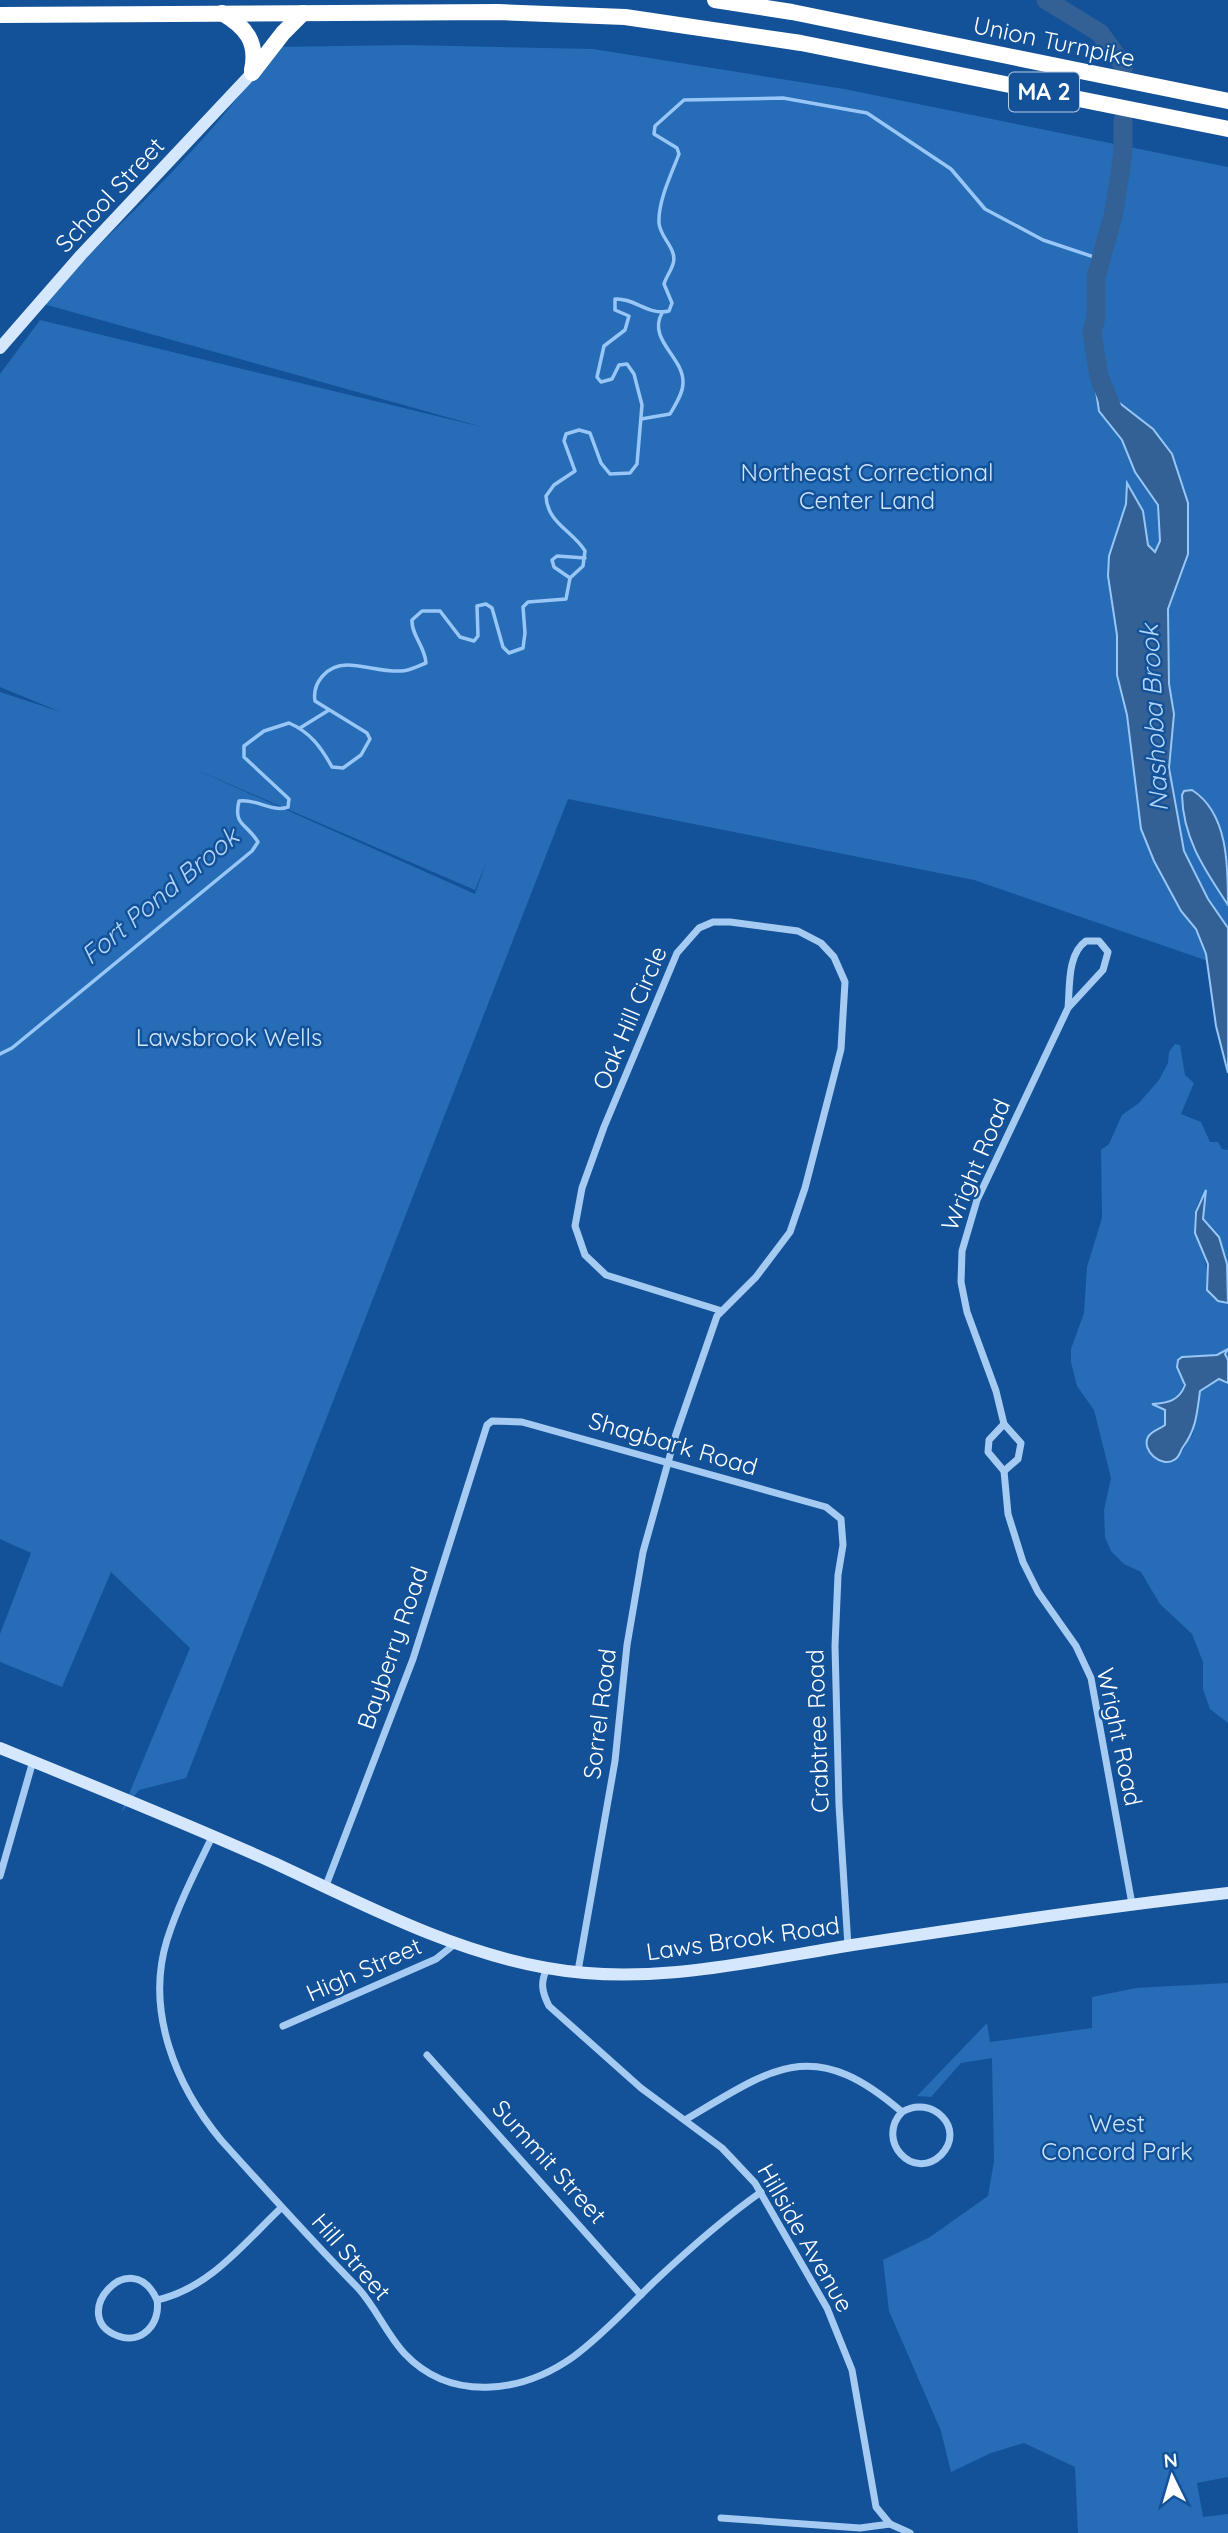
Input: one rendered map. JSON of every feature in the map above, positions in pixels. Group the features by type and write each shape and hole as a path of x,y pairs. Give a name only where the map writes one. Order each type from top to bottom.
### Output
{"highway":[{"name":"Union Turnpike","path":"715,0 870,28 1228,101"},
{"name":"Union Turnpike","path":"303,13 524,12 625,17 730,30 1228,129"},
{"path":"222,13 238,22 248,33 255,57 252,73"},
{"name":"MA 2","path":"0,15 303,13"},
{"path":"252,73 283,33 303,13"}],"street":[{"name":"School Street","path":"0,348 81,255 252,73"},
{"name":"Oak Hill Circle","path":"668,1463 700,1358 722,1311 756,1277 790,1232 834,1082 841,1049 845,982 842,969 821,943 799,931 713,922 699,928 677,953 604,1127 582,1188 575,1226 585,1255 606,1275 722,1311"},
{"name":"Wright Road","path":"1004,1471 1018,1459 1022,1449 1019,1438 1004,1424 996,1391 965,1304 962,1251 977,1200 1069,1008 1098,978 1107,962 1108,952 1098,941 1086,941 1078,947 1073,964 1069,1008"},
{"name":"Shagbark Road","path":"492,1421 522,1422 826,1507 839,1516"},
{"name":"Bayberry Road","path":"325,1888 412,1659 479,1446 487,1425 492,1421"},
{"name":"Wright Road","path":"1004,1424 987,1445 990,1458 1004,1471 1008,1514 1023,1562 1080,1654 1094,1686 1132,1904"},
{"name":"Sorrel Road","path":"578,1971 615,1761 627,1645 641,1565 668,1463"},
{"name":"Crabtree Road","path":"839,1516 843,1545 838,1575 835,1646 839,1804 848,1946"},
{"name":"Laws Brook Road","path":"0,1748 456,1942 547,1968 662,1974 1132,1904 1228,1893"},
{"path":"0,1876 33,1761"},
{"name":"Hill Street","path":"212,1836 166,1941 160,1978 166,2036 178,2072 200,2113 281,2208 373,2305 404,2353 446,2382 498,2388 536,2379 575,2356 718,2223 761,2192"},
{"name":"High Street","path":"283,2026 436,1959 456,1942"},
{"name":"Hillside Avenue","path":"547,1968 542,1979 542,1994 549,2006 593,2048 739,2164 761,2192 816,2287 843,2345 859,2402 872,2495 876,2507 890,2525"},
{"name":"Summit Street","path":"427,2055 641,2295"},
{"path":"685,2120 756,2079 781,2070 804,2066 830,2068 853,2076 902,2112"},
{"path":"924,2106 935,2110 944,2118 949,2129 948,2141 939,2157 929,2162 916,2163 905,2159 896,2151 892,2127 902,2112 924,2106"},
{"path":"157,2300 185,2292 209,2277 281,2208"},
{"path":"119,2281 139,2281 150,2288 157,2300 156,2319 149,2330 138,2336 119,2336 108,2329 101,2319 99,2305 104,2293 119,2281"},
{"path":"721,2518 860,2528 890,2525 910,2533"}],"green space":[{"name":"Northeast Correctional Center Land","path":"408,45 593,49 844,89 1228,167 1228,968 974,880 568,799 186,1778 139,1790 121,1813 190,1648 111,1572 62,1687 0,1662 0,1634 31,1553 0,1539 0,692 61,712 0,687 0,374 40,320 482,427 40,303 194,148 250,82 274,47","holes":["192,768 475,890 486,863 475,894"]},
{"path":"1175,1044 1180,1045 1185,1075 1194,1083 1181,1114 1201,1122 1210,1142 1218,1142 1222,1149 1228,1150 1228,1279 1219,1237 1203,1219 1204,1194 1194,1218 1205,1261 1206,1283 1218,1301 1228,1303 1228,1360 1225,1354 1227,1350 1217,1355 1188,1356 1181,1395 1169,1402 1153,1404 1165,1410 1165,1425 1150,1434 1181,1453 1193,1434 1200,1391 1219,1379 1228,1383 1228,1723 1210,1709 1203,1689 1203,1662 1192,1634 1160,1604 1141,1572 1124,1564 1111,1551 1105,1537 1104,1510 1111,1478 1094,1410 1077,1386 1071,1362 1071,1349 1084,1313 1087,1267 1102,1218 1101,1150 1109,1144 1122,1115 1139,1103 1159,1080 1168,1063 1169,1052"},
{"name":"West Concord Park","path":"1228,1983 1228,2477 1197,2483 1203,2517 1228,2514 1228,2533 1078,2533 1075,2467 1024,2443 991,2453 951,2472 941,2431 889,2311 883,2260 930,2237 988,2196 994,2161 992,2058 961,2063 931,2097 917,2096 987,2023 990,2042 1092,2028 1092,1997 1136,1988"}],"water":[{"path":"1095,384 1153,429 1172,454 1188,503 1188,554 1168,609 1169,684 1174,714 1169,768 1184,851 1208,899 1228,928 1228,1073 1216,1026 1206,954 1196,929 1181,911 1154,861 1141,829 1127,715 1117,675 1117,635 1108,576 1109,556 1126,504 1127,483 1143,511 1148,545 1155,552 1160,541 1158,505 1135,472 1122,440 1099,411"},
{"path":"1192,790 1213,812 1219,826 1226,857 1228,905 1197,853 1186,826 1182,795 1184,791"},
{"path":"1206,1190 1203,1219 1219,1237 1227,1264 1228,1303 1218,1301 1207,1290 1208,1264 1195,1233 1196,1212"},
{"path":"1228,1349 1225,1354 1228,1360 1228,1383 1219,1379 1200,1391 1193,1428 1179,1456 1169,1462 1154,1457 1147,1448 1148,1437 1165,1425 1165,1410 1152,1404 1172,1400 1183,1390 1185,1385 1177,1367 1178,1360 1182,1357 1217,1355"}],"waterway":[{"name":"Nashoba Brook","path":"1046,0 1100,33 1124,66"},
{"name":"Fort Pond Brook","path":"0,1054 12,1048 252,851 258,842 239,820 239,801 276,808 288,807 289,799 244,757 244,746 264,731 289,723 314,741 332,767 343,768 361,755 370,739 367,733 315,701 316,688 322,676 333,668 347,665 404,671 426,663 412,625 412,620 422,611 440,611 460,637 474,641 478,636 477,606 486,604 492,608 503,647 509,653 523,648 523,607 528,602 566,599 570,578 583,566 585,551 551,513 546,496 554,485 575,471 564,441 566,434 579,430 590,433 601,463 610,474 630,473 637,464 642,405 634,374 627,364 619,365 612,379 601,382 597,377 604,346 625,330 629,316 615,310 615,299 662,312 669,311 672,303 664,284 674,259 662,234 659,215 679,154 677,148 654,134 655,126 684,100 783,98 867,113 951,169 985,209 1043,240 1100,259"},
{"name":"Nashoba Brook","path":"1114,413 1099,377 1092,332 1096,317 1096,277 1114,212 1123,153 1123,120"},
{"name":"Fort Pond Brook","path":"641,419 670,414 683,387 682,374 659,332 662,313"},
{"name":"Fort Pond Brook","path":"570,578 554,567 552,560 557,556 585,558"},
{"name":"Fort Pond Brook","path":"300,728 329,710"}],"park label":[{"name":"Lawsbrook Wells","path":"229,1038"}]}
